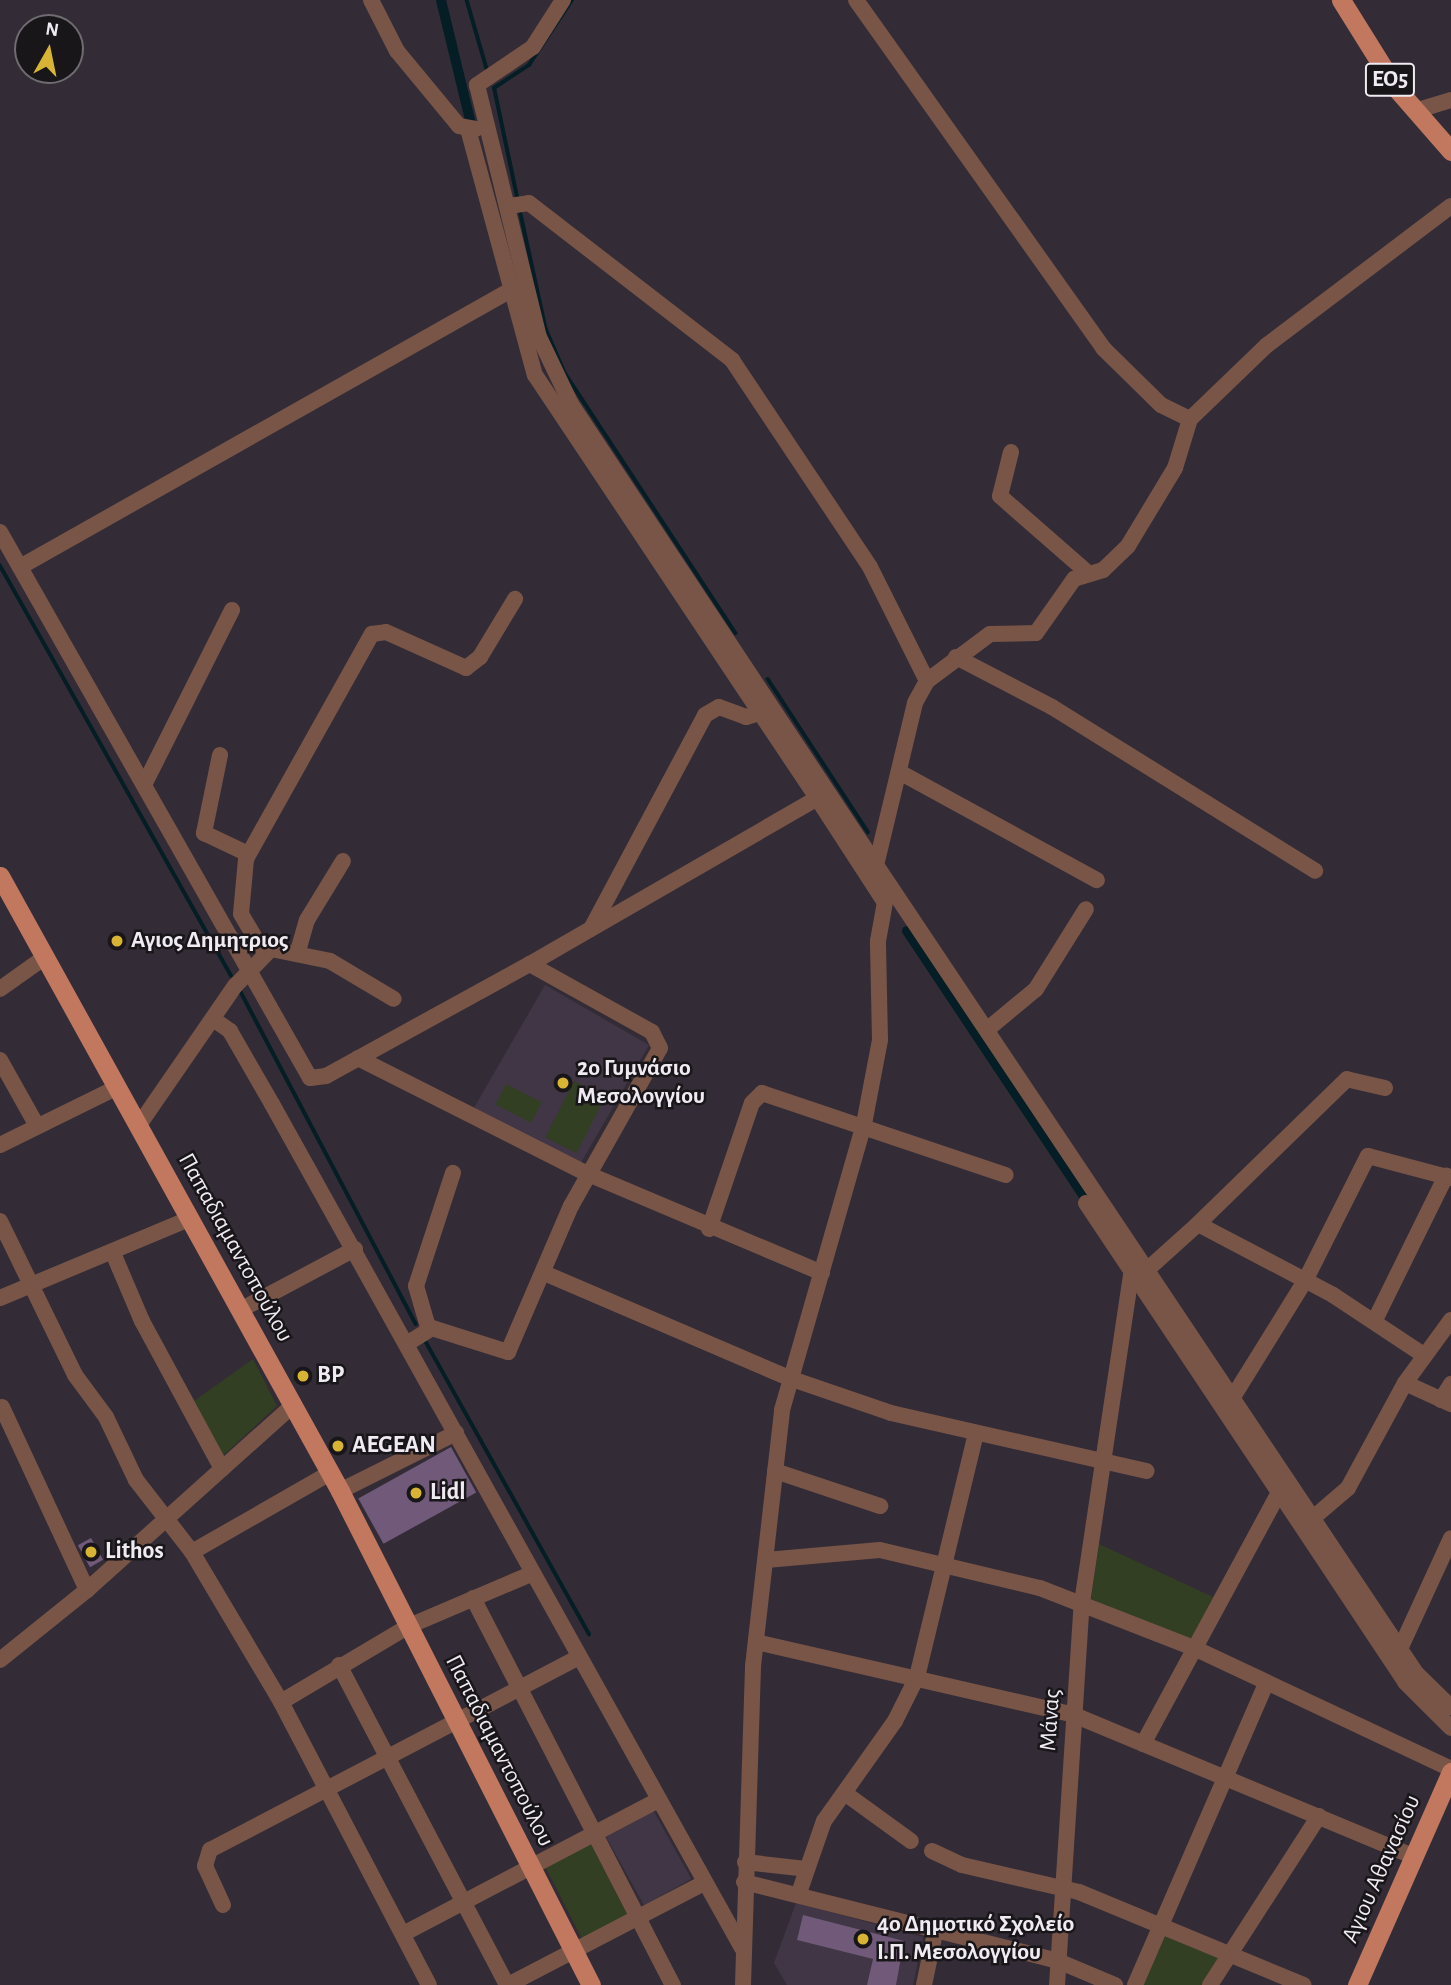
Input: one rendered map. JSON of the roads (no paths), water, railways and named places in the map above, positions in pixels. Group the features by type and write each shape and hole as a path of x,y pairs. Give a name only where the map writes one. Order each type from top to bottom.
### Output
{"main road":[{"name":"ΕΟ5","path":"1340,0 1415,111 1451,151"},
{"name":"Παπαδιαμαντοπούλου","path":"0,876 294,1404 591,1985"},
{"name":"Αγιου Αθανασίου","path":"1357,1985 1451,1771"}],"street":[{"path":"371,0 397,51 468,130 524,352 544,391 817,798 989,1028 1279,1492 1405,1682 1451,1728"},
{"path":"564,0 533,47 477,85 539,337 561,388 876,865 887,893 880,1040 864,1124 789,1378 775,1471 756,1642 741,1948 743,1985"},
{"path":"856,0 1103,348 1161,405 1190,419"},
{"path":"1415,111 1451,100"},
{"path":"468,130 489,127"},
{"path":"508,206 529,203 732,360 870,567 927,681"},
{"path":"876,865 903,774 914,710 927,681 990,634 1036,633 1071,581 1109,566 1133,540 1175,468 1190,419 1267,345 1451,206"},
{"path":"20,567 271,420 509,291"},
{"path":"1010,452 1000,496 1088,573"},
{"path":"0,532 310,1078 358,1058 530,964 817,798"},
{"path":"264,953 240,911 248,854 372,634 386,632 466,668 480,657 515,599"},
{"path":"144,785 232,610"},
{"path":"956,657 1052,707 1315,872"},
{"path":"591,928 705,715 719,707 746,717 760,713"},
{"path":"220,755 204,833 214,843 248,854"},
{"path":"903,774 1097,880"},
{"path":"298,951 307,920 343,861"},
{"path":"989,1028 1036,989 1086,909"},
{"path":"139,1125 213,1019 264,953 298,951 336,963 394,999"},
{"path":"0,989 45,957"},
{"path":"428,1327 507,1353 588,1174 660,1039 530,964"},
{"path":"213,1019 239,1045 355,1249 576,1659 702,1884 741,1948"},
{"path":"358,1058 588,1174 709,1229 822,1273"},
{"path":"0,1060 37,1126"},
{"path":"1140,1269 1198,1224 1347,1079 1385,1088"},
{"path":"0,1145 118,1087"},
{"path":"709,1229 759,1094 864,1124 1006,1175"},
{"path":"1233,1397 1305,1280 1368,1156 1448,1177 1376,1320"},
{"path":"428,1327 416,1290 453,1174"},
{"path":"1086,1203 1140,1269 1233,1397 1400,1649 1451,1707"},
{"path":"0,1298 113,1253 191,1218"},
{"path":"1198,1224 1376,1320 1426,1356"},
{"path":"2,1232 132,1474 170,1518 281,1702 429,1985"},
{"path":"242,1309 355,1249"},
{"path":"113,1253 142,1321 222,1469"},
{"name":"Μάνας","path":"1057,1985 1082,1603 1101,1460 1140,1269"},
{"path":"544,1273 789,1378 976,1433 1146,1471"},
{"path":"1313,1518 1348,1488 1405,1383 1451,1321"},
{"path":"408,1343 428,1327"},
{"path":"1405,1383 1446,1402 1451,1384"},
{"path":"0,1660 170,1518 294,1404"},
{"path":"2,1407 87,1590"},
{"path":"340,1491 456,1433"},
{"path":"799,1893 820,1827 846,1794 917,1677 942,1564 976,1433"},
{"path":"775,1471 880,1506"},
{"path":"192,1552 330,1473"},
{"path":"1143,1744 1279,1492"},
{"path":"1400,1649 1451,1538"},
{"path":"766,1560 880,1550 942,1564 1082,1603 1194,1648 1451,1771"},
{"path":"281,1702 339,1665 409,1626 531,1574"},
{"path":"473,1598 597,1833 673,1985"},
{"path":"756,1642 1074,1715 1415,1857"},
{"path":"223,1905 205,1866 206,1854 325,1787 576,1659"},
{"path":"339,1665 508,1985 702,1884"},
{"path":"1135,1985 1228,1779 1266,1684"},
{"path":"846,1794 911,1841"},
{"path":"403,1934 656,1801"},
{"path":"1210,1985 1319,1816"},
{"path":"932,1851 962,1865 1062,1886 1304,1985"},
{"path":"745,1862 806,1869"},
{"path":"744,1882 799,1893 1058,1961 1115,1985"},
{"path":"924,1985 936,1928"}],"waterway":[{"path":"441,0 471,124"},
{"path":"467,0 487,69"},
{"path":"517,197 494,88 529,65 572,0"},
{"path":"521,214 546,329 565,373 736,633"},
{"path":"0,565 231,975"},
{"path":"768,679 868,832"},
{"path":"907,931 1092,1208"},
{"path":"241,992 416,1324"},
{"path":"425,1340 589,1634"}],"place":[{"name":"Αγιος Δημητριος","path":"117,941"},
{"name":"2ο Γυμνάσιο Μεσολογγίου","path":"563,1083"},
{"name":"BP","path":"303,1376"},
{"name":"AEGEAN","path":"338,1446"},
{"name":"Lidl","path":"416,1493"},
{"name":"Lithos","path":"91,1552"},
{"name":"4ο Δημοτικό Σχολείο Ι.Π. Μεσολογγίου","path":"863,1939"}]}
